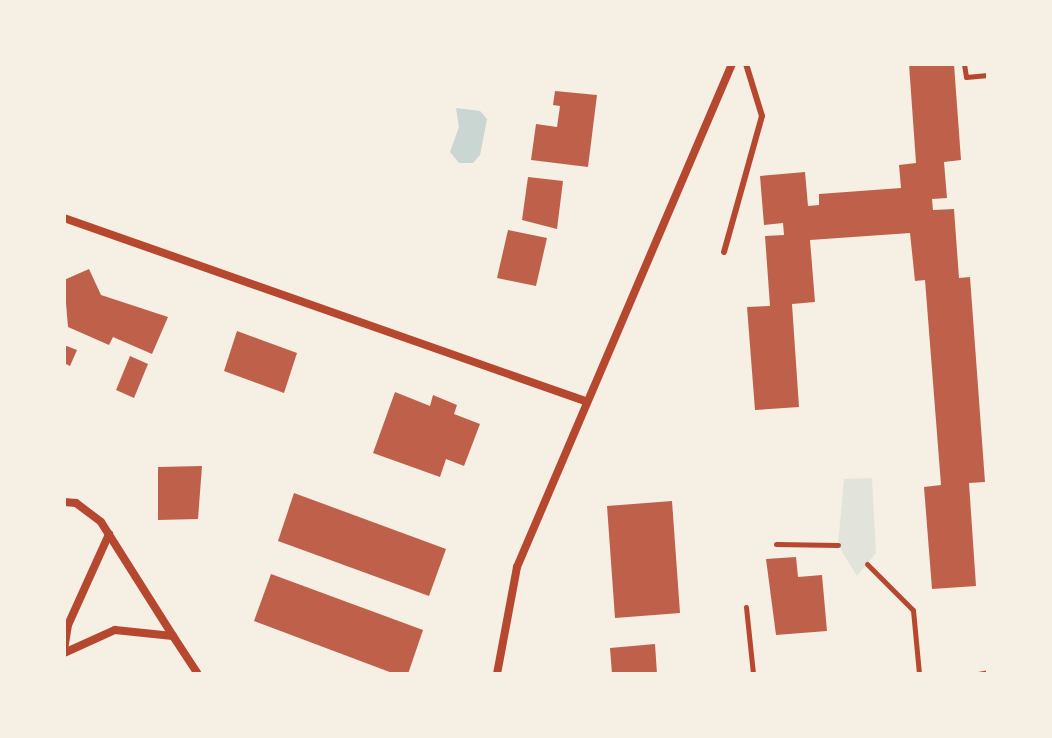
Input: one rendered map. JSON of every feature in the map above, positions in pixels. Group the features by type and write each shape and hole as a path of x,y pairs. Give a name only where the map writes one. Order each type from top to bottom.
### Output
{"street":[{"path":"497,674 517,567 585,401 732,64"},
{"path":"64,218 585,401"},
{"path":"64,502 76,503 109,534 198,674"},
{"path":"64,652 68,625 109,534"},
{"path":"64,652 115,630 173,636"}],"lane":[{"path":"724,252 762,116 746,64"}],"path":[{"path":"964,64 966,77 988,75"},
{"path":"776,544 838,545"},
{"path":"867,564 913,610 919,674"},
{"path":"746,607 753,674"},
{"path":"978,674 988,672"}],"shaded area":[{"path":"456,108 480,111 487,119 480,155 473,163 459,163 450,152 459,127"},
{"path":"872,478 876,553 857,576 838,545 844,479"}],"building":[{"path":"909,64 954,64 961,160 944,162 947,198 932,199 933,210 954,209 959,278 970,277 985,482 969,483 976,586 932,589 924,487 941,485 925,280 915,281 910,233 810,240 815,302 792,304 799,407 755,410 747,307 770,306 765,236 784,235 783,223 764,225 760,176 805,172 808,206 819,205 819,194 901,188 899,165 916,163"},
{"path":"555,91 597,95 588,167 531,160 536,124 557,127 560,106 553,105"},
{"path":"528,177 563,181 557,229 522,220"},
{"path":"508,230 547,238 536,286 497,278"},
{"path":"89,269 101,295 168,317 152,354 113,337 109,345 68,327 64,280"},
{"path":"237,331 297,353 284,393 224,371"},
{"path":"64,345 77,350 70,366 64,363"},
{"path":"130,356 148,364 134,398 116,390"},
{"path":"395,392 430,406 433,395 457,405 454,414 480,424 464,466 446,459 440,477 373,453"},
{"path":"202,466 198,519 158,520 158,467"},
{"path":"294,493 446,549 429,596 278,541"},
{"path":"672,501 680,613 615,618 607,506"},
{"path":"796,557 798,577 822,575 827,631 776,635 766,559"},
{"path":"271,574 423,630 408,674 395,674 254,621"},
{"path":"655,644 657,674 612,674 610,648"}]}
